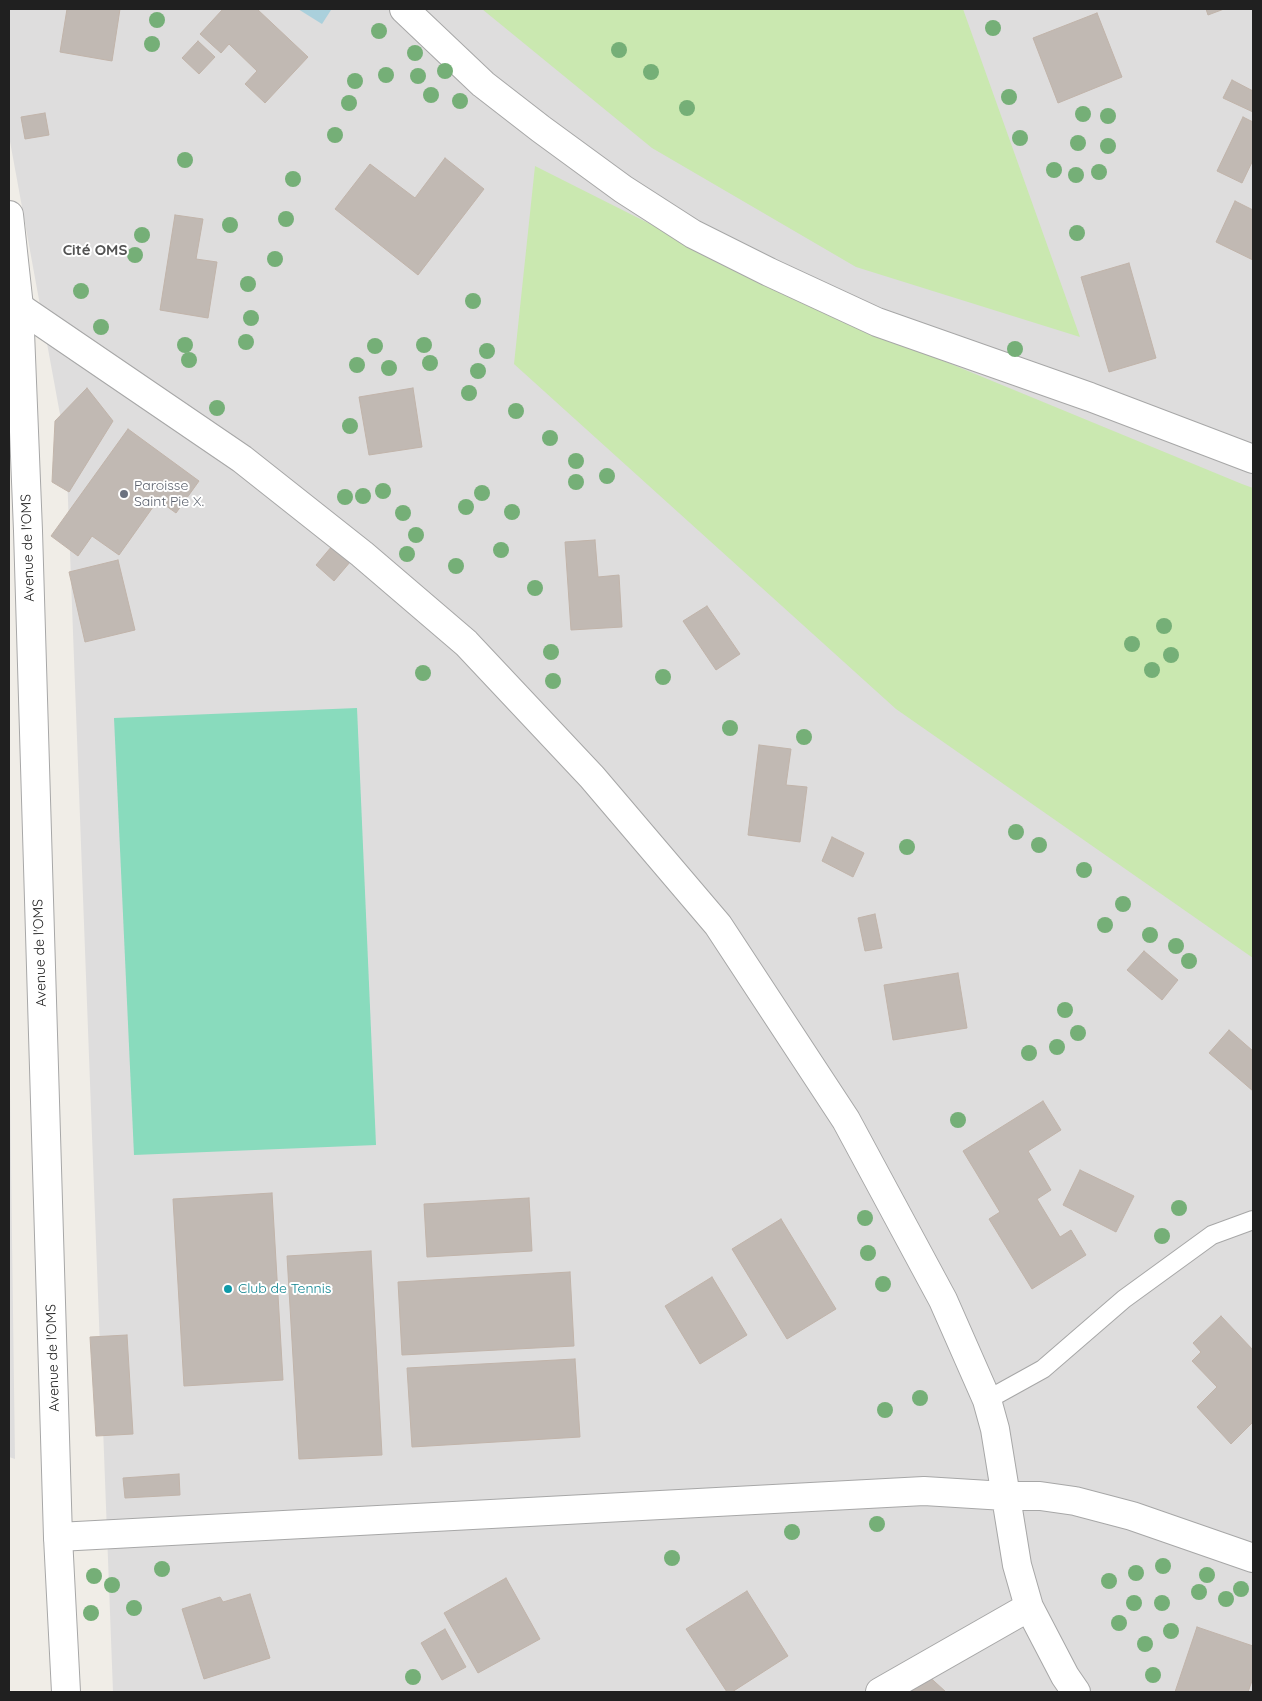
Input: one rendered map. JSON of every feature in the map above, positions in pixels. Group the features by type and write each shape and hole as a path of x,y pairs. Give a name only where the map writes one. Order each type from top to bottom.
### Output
{"street":[{"path":"404,9 483,84 623,189 693,234 877,322 1090,397 1253,459"},
{"name":"Avenue de l'OMS","path":"9,215 19,307 28,531 58,1537 66,1692"},
{"path":"19,307 242,459 362,554 466,643 592,777 718,925 846,1120 943,1300 987,1400 995,1429 1004,1496 1017,1565 1029,1607 1065,1676 1076,1692"},
{"path":"58,1537 924,1492 1040,1496 1075,1501 1132,1516 1253,1558"},
{"path":"880,1692 1029,1607"}],"lane":[{"path":"987,1400 1043,1370 1124,1299 1212,1235 1253,1220"}],"shaded area":[{"path":"9,9 1253,9 1253,1692 113,1692 66,447 9,136"},
{"path":"9,1017 15,1459 9,1457"}],"green space":[{"path":"482,9 963,9 1080,337 856,267 652,148"},
{"path":"535,166 825,312 1253,488 1253,958 896,709 514,364"},
{"path":"357,708 376,1145 134,1155 114,718"}],"water":[{"path":"298,9 329,9 331,10 322,24"}],"building":[{"path":"67,9 120,9 112,61 60,52"},
{"path":"223,9 257,9 308,57 265,103 245,84 257,71 229,44 221,53 200,34"},
{"path":"1206,9 1224,9 1208,15"},
{"path":"1097,13 1122,77 1058,103 1033,38"},
{"path":"198,41 215,57 199,74 182,58"},
{"path":"1232,80 1253,91 1253,112 1223,98"},
{"path":"45,113 49,135 25,139 21,117"},
{"path":"1243,117 1253,122 1253,160 1242,183 1217,171"},
{"path":"445,158 484,189 418,275 335,209 370,164 415,198"},
{"path":"1235,201 1253,210 1253,260 1216,242"},
{"path":"175,215 203,219 196,259 217,262 208,318 160,310"},
{"path":"1129,263 1156,358 1109,372 1081,277"},
{"path":"87,388 113,421 69,492 52,482 55,421"},
{"path":"413,388 422,447 369,455 359,397"},
{"path":"128,429 199,481 176,513 158,500 119,555 92,536 78,556 51,536"},
{"path":"338,539 356,555 334,581 316,565"},
{"path":"595,540 598,577 619,575 622,627 571,630 565,542"},
{"path":"118,560 135,630 85,642 69,572"},
{"path":"707,606 740,654 716,670 683,621"},
{"path":"759,745 791,749 786,785 807,787 800,842 748,835"},
{"path":"832,837 864,853 853,877 822,861"},
{"path":"875,914 882,948 865,951 858,918"},
{"path":"1144,951 1178,980 1162,1000 1127,970"},
{"path":"958,973 967,1028 893,1040 884,985"},
{"path":"1229,1030 1253,1051 1253,1091 1209,1053"},
{"path":"1043,1101 1061,1130 1028,1151 1051,1190 1037,1199 1060,1237 1071,1230 1086,1255 1032,1289 989,1219 1000,1212 963,1151"},
{"path":"1080,1170 1134,1196 1116,1232 1063,1205"},
{"name":"Club de Tennis","path":"272,1193 283,1380 184,1386 173,1199"},
{"path":"529,1198 532,1251 427,1257 424,1204"},
{"path":"781,1219 836,1309 787,1339 732,1249"},
{"path":"371,1251 382,1455 299,1459 287,1256"},
{"path":"570,1272 574,1346 402,1355 398,1282"},
{"path":"712,1277 747,1335 700,1364 665,1306"},
{"path":"1221,1316 1253,1350 1253,1422 1231,1444 1197,1407 1217,1387 1192,1361 1201,1352 1193,1343"},
{"path":"127,1335 133,1434 96,1436 90,1337"},
{"path":"575,1359 580,1437 412,1447 407,1368"},
{"path":"179,1474 180,1495 125,1498 123,1478"},
{"path":"506,1578 540,1639 478,1673 444,1613"},
{"path":"747,1591 788,1656 732,1692 727,1692 686,1629"},
{"path":"250,1594 270,1658 204,1679 182,1609 220,1597 223,1602"},
{"path":"1197,1627 1253,1646 1253,1678 1248,1692 1175,1692"},
{"path":"445,1629 466,1667 442,1680 421,1643"},
{"path":"924,1672 946,1692 907,1692"}],"place":[{"name":"Paroisse Saint Pie X.","path":"124,494"},
{"name":"Club de Tennis","path":"228,1289"}],"district":[{"name":"Cité OMS","path":"95,250"}]}
